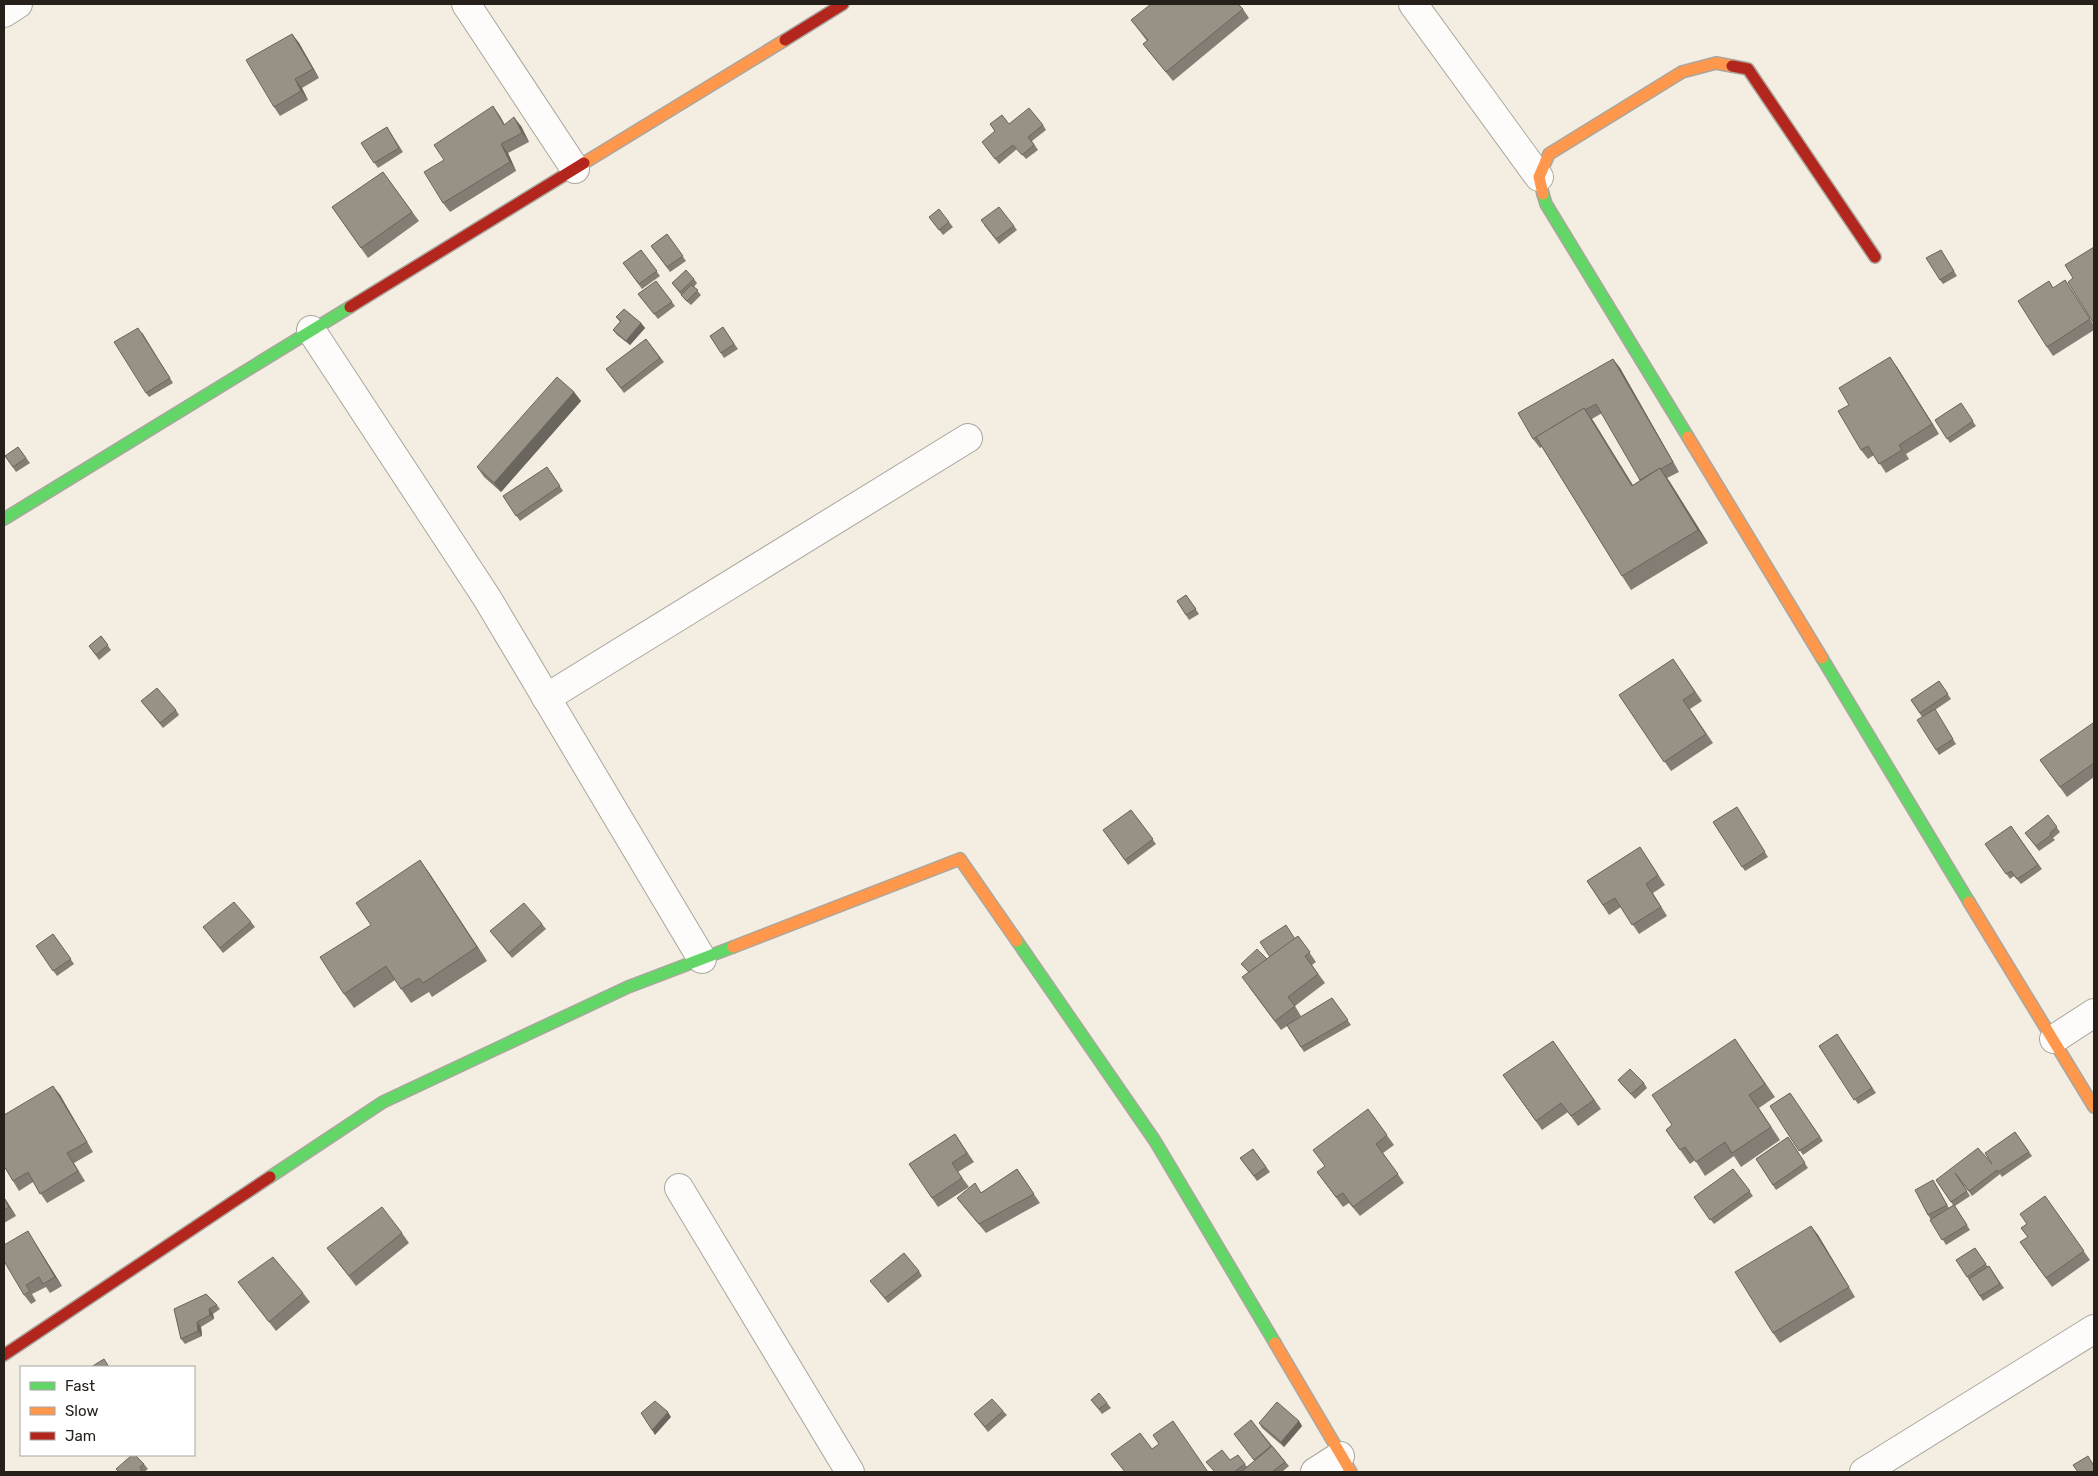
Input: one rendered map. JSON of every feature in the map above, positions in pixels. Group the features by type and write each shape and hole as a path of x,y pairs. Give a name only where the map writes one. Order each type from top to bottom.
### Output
{"street":[{"path":"4,13 18,4"},
{"path":"466,4 575,169"},
{"path":"4,519 843,4"},
{"path":"1413,4 1539,178 1546,204 2054,1039 2094,1108"},
{"path":"1539,178 1549,154 1682,72 1716,63 1748,69 1875,257"},
{"path":"311,330 487,598 702,959"},
{"path":"546,698 968,438"},
{"path":"4,1355 382,1102 628,987 960,859 1155,1141 1345,1464 1314,1472"},
{"path":"2054,1039 2094,1013"},
{"path":"679,1188 850,1472"},
{"path":"1864,1472 2094,1329"}],"building":[{"path":"1151,4 1238,4 1243,9 1166,72 1143,44 1148,40 1131,20"},
{"path":"292,34 313,69 295,79 301,91 274,107 246,60"},
{"path":"493,106 504,125 514,117 522,133 501,144 510,162 443,203 424,172 444,160 434,145"},
{"path":"1029,108 1043,125 1028,137 1034,145 1022,155 1013,145 995,159 982,142 995,131 990,124 1002,115 1009,124"},
{"path":"387,127 399,148 374,163 361,143"},
{"path":"383,172 412,212 361,248 332,207"},
{"path":"999,207 1014,226 996,239 981,220"},
{"path":"939,209 949,222 939,230 929,217"},
{"path":"667,234 683,256 667,267 651,246"},
{"path":"2094,247 2093,322 2068,282 2073,278 2065,265"},
{"path":"641,250 657,271 639,284 623,263"},
{"path":"1941,250 1954,271 1940,280 1926,258"},
{"path":"686,270 694,279 680,292 672,283"},
{"path":"2065,280 2090,319 2047,347 2018,301 2049,281 2053,288"},
{"path":"656,281 672,302 654,314 638,294"},
{"path":"691,285 698,290 687,301 681,295"},
{"path":"624,309 641,323 626,341 613,330 621,321 616,317"},
{"path":"723,327 734,344 721,353 710,336"},
{"path":"138,328 170,378 146,393 114,342"},
{"path":"646,339 660,358 621,388 606,369"},
{"path":"1890,357 1932,424 1899,445 1902,450 1879,464 1868,446 1861,450 1838,411 1849,405 1839,388"},
{"path":"1613,359 1673,462 1640,480 1596,404 1585,410 1584,408 1533,439 1518,413"},
{"path":"557,377 574,392 494,483 477,467"},
{"path":"1961,403 1973,421 1947,439 1935,420"},
{"path":"1584,408 1632,486 1660,468 1698,530 1622,576 1536,437"},
{"path":"18,447 26,458 13,467 5,456"},
{"path":"547,467 560,486 516,516 503,496"},
{"path":"1186,595 1196,609 1186,615 1177,601"},
{"path":"101,636 108,645 96,655 89,646"},
{"path":"1673,659 1695,692 1683,700 1706,734 1664,762 1619,695"},
{"path":"1939,681 1948,694 1920,713 1911,700"},
{"path":"157,688 176,710 160,723 141,701"},
{"path":"1935,709 1953,739 1936,750 1917,720"},
{"path":"2093,723 2094,763 2060,787 2040,760"},
{"path":"1737,807 1765,852 1742,867 1713,822"},
{"path":"1131,810 1153,839 1125,860 1103,830"},
{"path":"2048,815 2057,827 2050,833 2051,835 2036,846 2025,833"},
{"path":"2011,826 2038,865 2017,879 2011,871 2006,874 1985,844"},
{"path":"1640,847 1658,875 1646,884 1661,907 1632,925 1615,898 1603,905 1587,881"},
{"path":"420,860 477,947 423,983 419,978 401,989 386,966 344,994 320,957 371,925 356,903"},
{"path":"234,902 251,922 220,948 203,927"},
{"path":"524,903 542,924 509,953 490,931"},
{"path":"1286,925 1295,939 1270,957 1260,942"},
{"path":"53,934 71,959 53,971 36,946"},
{"path":"1298,936 1310,952 1305,956 1318,974 1288,997 1295,1006 1275,1021 1242,977"},
{"path":"1257,949 1267,959 1249,972 1241,964"},
{"path":"1332,998 1348,1020 1301,1047 1287,1025"},
{"path":"1837,1034 1872,1088 1854,1100 1819,1046"},
{"path":"1735,1039 1765,1084 1749,1095 1771,1127 1732,1153 1725,1142 1696,1162 1685,1147 1680,1150 1666,1130 1672,1125 1652,1095"},
{"path":"1553,1041 1594,1100 1571,1116 1561,1103 1536,1121 1503,1075"},
{"path":"1630,1069 1644,1083 1631,1094 1618,1080"},
{"path":"53,1086 87,1142 67,1153 78,1171 40,1194 28,1172 13,1181 4,1166 4,1115"},
{"path":"1790,1093 1820,1137 1799,1151 1770,1106"},
{"path":"1368,1109 1387,1135 1376,1144 1398,1174 1353,1207 1343,1193 1336,1197 1317,1172 1325,1166 1313,1150"},
{"path":"2015,1132 2029,1152 1998,1172 1997,1170 1969,1191 1955,1173 1967,1191 1951,1202 1936,1180 1978,1148 1992,1164 1985,1153"},
{"path":"955,1134 967,1153 952,1163 962,1178 932,1198 909,1164"},
{"path":"1788,1137 1805,1163 1773,1185 1756,1159"},
{"path":"1253,1149 1266,1167 1254,1176 1240,1158"},
{"path":"1017,1169 1034,1194 979,1224 957,1198 975,1183 981,1193"},
{"path":"1733,1169 1750,1191 1710,1220 1694,1197"},
{"path":"1933,1180 1947,1205 1928,1215 1915,1190"},
{"path":"2045,1196 2084,1251 2046,1278 2020,1242 2028,1237 2021,1228 2027,1224 2020,1214"},
{"path":"4,1198 9,1207 4,1210"},
{"path":"1954,1205 1967,1225 1942,1240 1930,1220"},
{"path":"382,1207 402,1233 349,1276 327,1248"},
{"path":"1811,1226 1849,1287 1773,1333 1735,1272"},
{"path":"28,1231 55,1277 43,1284 39,1277 26,1285 30,1291 24,1295 4,1261 4,1245"},
{"path":"1975,1248 1986,1264 1967,1277 1956,1260"},
{"path":"904,1253 919,1271 885,1298 870,1281"},
{"path":"273,1257 303,1293 269,1322 238,1282"},
{"path":"1989,1266 2000,1284 1980,1296 1969,1279"},
{"path":"206,1294 217,1305 209,1309 210,1315 197,1322 198,1331 181,1339 174,1309"},
{"path":"104,1359 108,1366 93,1366"},
{"path":"1099,1393 1107,1403 1099,1409 1091,1400"},
{"path":"992,1399 1003,1411 985,1427 974,1414"},
{"path":"655,1401 668,1412 652,1430 641,1413"},
{"path":"1277,1402 1299,1421 1281,1442 1259,1423"},
{"path":"1251,1420 1271,1446 1254,1460 1234,1434"},
{"path":"1173,1421 1208,1472 1125,1472 1111,1454 1140,1433 1152,1449 1159,1444 1153,1435"},
{"path":"1272,1446 1285,1462 1272,1472 1241,1472"},
{"path":"1222,1450 1230,1460 1238,1455 1245,1464 1234,1472 1215,1472 1206,1462"},
{"path":"131,1456 136,1456 144,1464 140,1467 142,1471 140,1472 119,1472 116,1469"},
{"path":"2088,1456 2094,1466 2094,1472 2078,1472 2073,1465"}],"traffic: fast":[{"path":"1543,194 1546,204 1688,437"},
{"path":"4,519 350,307"},
{"path":"1822,658 1969,902"},
{"path":"1017,941 1155,1141 1275,1343"},
{"path":"270,1177 383,1102 628,987 733,947"}],"traffic: slow":[{"path":"584,163 785,40"},
{"path":"1543,194 1539,177 1549,154 1682,72 1716,63 1732,66"},
{"path":"1688,437 1822,658"},
{"path":"733,947 960,859 1017,941"},
{"path":"1969,902 2094,1107"},
{"path":"1275,1343 1351,1472"}],"traffic: jam":[{"path":"785,40 843,4"},
{"path":"1732,66 1748,69 1875,257"},
{"path":"350,307 584,163"},
{"path":"4,1355 270,1177"}]}
